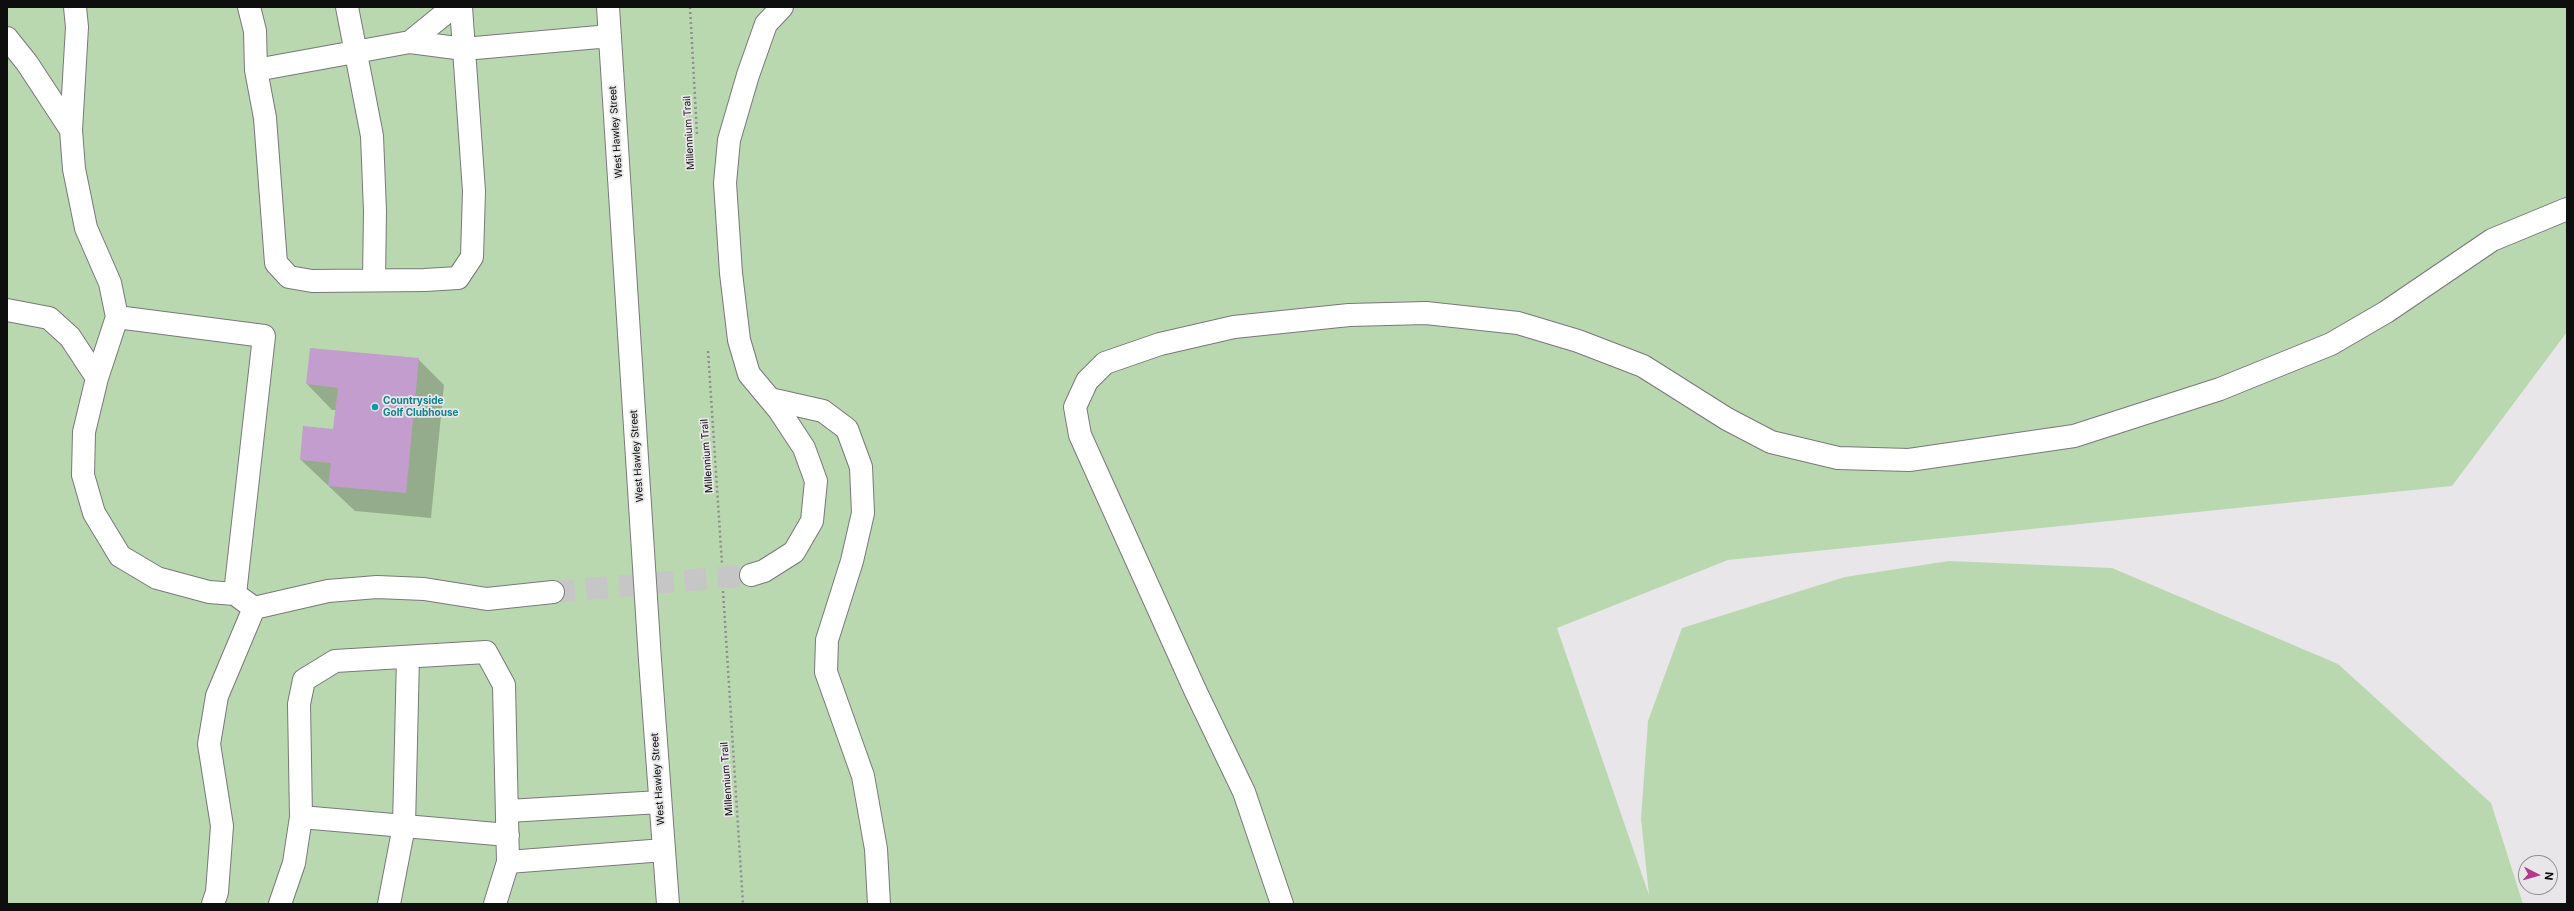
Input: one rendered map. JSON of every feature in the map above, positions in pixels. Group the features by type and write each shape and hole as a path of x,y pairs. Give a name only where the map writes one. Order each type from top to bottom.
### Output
{"street":[{"path":"75,7 77,27 71,130 74,169 86,228 110,282 117,318 97,378 84,432 83,475 94,513 120,556 157,578 209,592 235,594 254,608 328,591 377,587 424,589 487,598 553,592"},
{"path":"249,7 255,32 256,70 265,118 276,263 289,277 312,281 425,280 458,278 472,257 474,191 461,7"},
{"path":"348,7 372,136 375,211 374,280"},
{"path":"410,42 453,7"},
{"name":"West Hawley Street","path":"608,7 668,904"},
{"path":"751,576 764,571 794,552 812,521 816,481 804,448 770,399 749,374 739,340 731,273 725,182 729,140 748,75 766,24 782,7"},
{"path":"256,70 410,42 464,49 610,36"},
{"path":"7,38 27,62 71,130"},
{"path":"1282,904 1244,792 1192,683 1080,435 1074,407 1087,381 1105,362 1160,344 1234,327 1349,315 1426,313 1518,323 1578,341 1643,366 1727,419 1771,442 1838,458 1909,460 2074,436 2220,389 2332,344 2386,312 2492,240 2567,209"},
{"path":"7,310 49,318 70,337 97,378"},
{"path":"117,318 264,336 235,594"},
{"path":"770,399 823,412 847,429 861,467 863,513 852,561 827,640 826,672 863,776 876,849 879,904"},
{"path":"213,904 217,892 222,826 209,744 217,696 254,608"},
{"path":"280,904 294,863 301,817 299,704 304,680 335,661 486,652 504,685 508,862 495,904"},
{"path":"389,904 404,826 408,657"},
{"path":"508,811 660,802"},
{"path":"301,817 508,835"},
{"path":"508,862 664,850"}],"path":[{"name":"Millennium Trail","path":"690,7 697,140"},
{"name":"Millennium Trail","path":"708,343 722,572"},
{"name":"Millennium Trail","path":"723,588 743,904"}],"green space":[{"path":"7,7 2567,7 2567,332 2452,486 1728,560 1557,628 1649,895 1641,819 1648,721 1682,628 1845,577 1949,561 2112,568 2338,664 2491,803 2518,888 2518,895 2520,895 2523,904 7,904"}],"building":[{"name":"Countryside Golf Clubhouse","path":"310,348 419,358 406,493 328,486 331,463 300,460 303,426 333,429 338,388 306,384"}],"tunnel":[{"path":"553,592 751,575"}],"place":[{"name":"Countryside Golf Clubhouse","path":"375,407"}]}
